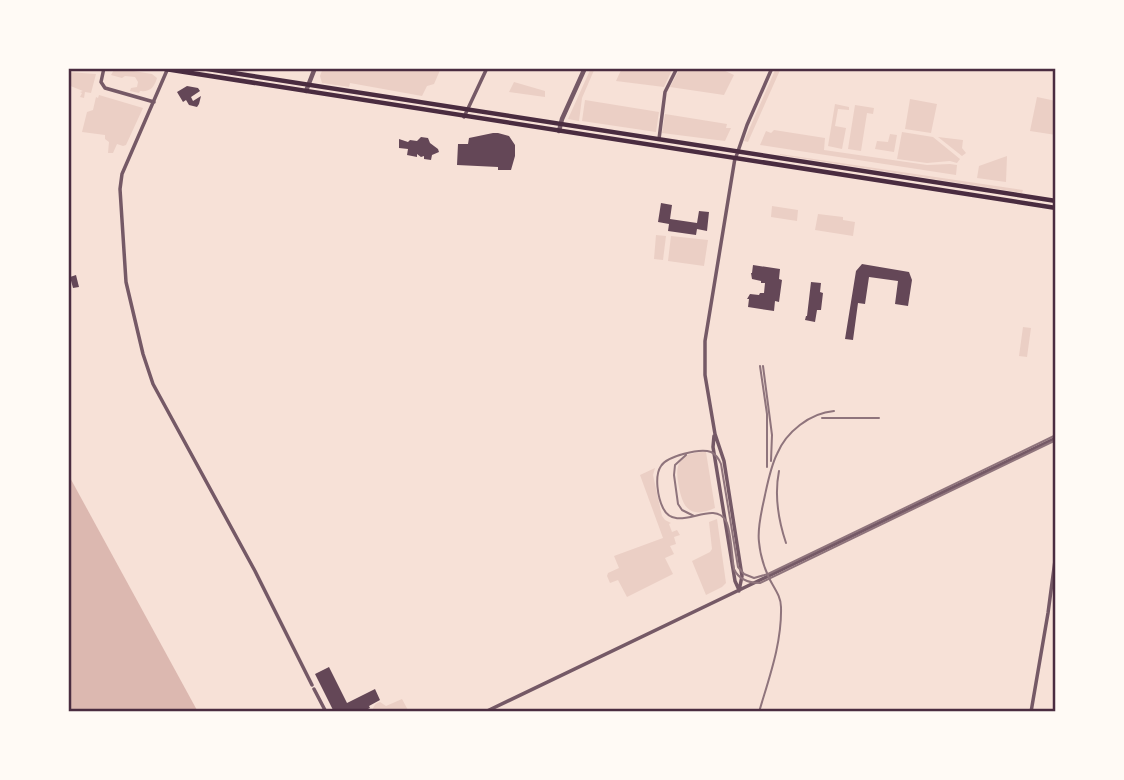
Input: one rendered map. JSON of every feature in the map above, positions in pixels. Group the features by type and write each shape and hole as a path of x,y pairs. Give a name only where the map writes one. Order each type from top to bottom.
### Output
{"main road":[{"path":"159,68 467,110 559,128 1056,201"},
{"path":"201,68 464,117 659,139 736,155 1056,208"}],"street":[{"path":"104,68 100,82 105,88 154,102"},
{"path":"307,88 314,68"},
{"path":"464,117 487,68"},
{"path":"559,128 585,68"},
{"path":"659,139 666,92 677,68"},
{"path":"739,591 742,576 724,461 715,434 705,375 705,341 736,155 772,68"},
{"path":"168,69 122,174 120,189 125,282 153,384 251,565 326,712"},
{"path":"215,77 218,71"},
{"path":"715,434 713,447 734,580 739,591"},
{"path":"485,712 1056,438"},
{"path":"713,447 719,447"},
{"path":"1031,712 1056,553"}],"shaded area":[{"path":"115,68 152,74 157,78 149,90 139,93 130,91 131,88 137,87 135,77 111,75"},
{"path":"323,68 441,68 434,84 427,86 422,96 350,83 349,87 322,83 320,76"},
{"path":"591,68 595,68 582,98 579,121 568,119"},
{"path":"622,68 673,68 664,87 616,81"},
{"path":"680,68 719,68 734,75 724,95 670,87"},
{"path":"776,68 781,68 748,142 744,141"},
{"path":"68,72 96,74 91,93 85,92 84,98 80,97 80,92 83,91 68,85"},
{"path":"514,82 545,91 545,97 509,92"},
{"path":"99,95 143,108 126,145 117,144 113,153 108,153 109,142 105,135 82,132 87,112 93,110"},
{"path":"1037,97 1056,101 1056,135 1030,131"},
{"path":"910,99 937,104 931,133 905,129"},
{"path":"585,100 659,112 656,132 582,121"},
{"path":"835,104 849,107 849,110 838,109 835,126 846,128 842,149 828,146"},
{"path":"855,105 874,108 873,114 867,113 861,151 848,149"},
{"path":"665,114 727,124 726,128 731,128 725,141 662,133"},
{"path":"774,130 825,138 824,150 927,165 957,165 956,175 760,145 766,131 771,133"},
{"path":"902,132 933,137 960,159 957,163 927,163 897,159"},
{"path":"890,134 897,135 894,152 875,149 877,141 888,142"},
{"path":"938,137 963,140 962,148 966,153 962,156"},
{"path":"780,154 1023,190 1022,193"},
{"path":"1007,156 1006,182 977,178 979,166"},
{"path":"772,206 798,210 797,221 771,217"},
{"path":"818,214 843,217 843,220 855,222 853,236 815,230"},
{"path":"656,235 666,236 663,260 654,259"},
{"path":"671,236 708,240 704,266 668,261"},
{"path":"1023,327 1031,328 1027,357 1019,356"},
{"path":"706,452 715,508 698,512 688,509 684,504 677,471 683,458"},
{"path":"655,468 653,475 662,516 671,523 672,532 677,530 680,535 674,537 676,544 670,546 674,554 665,558 673,574 627,597 618,580 610,583 607,576 619,568 614,556 663,538 640,475"},
{"path":"68,474 198,712 68,712"},
{"path":"717,519 726,583 706,595 692,561 712,549 709,522"},
{"path":"402,699 409,712 372,712 374,706 380,702 386,706"}],"building":[{"path":"187,86 200,91 191,97 193,101 201,96 197,107 189,105 186,100 183,102 177,92"},
{"path":"493,133 509,136 515,145 511,170 457,165 458,144 468,144 469,138"},
{"path":"421,137 428,138 438,149 439,152 432,155 431,160 417,154 417,157 407,155 408,149 399,148 399,139 408,142 417,141"},
{"path":"661,203 672,205 670,219 697,223 699,211 709,212 707,231 697,229 696,235 668,231 669,224 658,222"},
{"path":"862,264 909,272 912,280 908,306 895,304 898,281 869,277 865,304 858,303 853,340 845,339 856,271"},
{"path":"753,265 780,269 779,279 782,280 779,302 775,301 774,311 748,307 747,299 750,294 764,293 765,283 752,279"},
{"path":"76,275 79,287 73,288 70,277"},
{"path":"811,282 821,283 820,292 823,293 821,310 817,310 815,322 805,320"},
{"path":"329,667 347,703 375,689 380,700 362,712 334,712 315,674"}],"tram line":[{"path":"1056,435 768,574 754,578 744,574 738,567 721,464 716,456 711,452 699,451 664,462 659,470 658,487 661,504 669,515 677,518 712,513 720,515 728,525 736,573 745,580 760,583 1056,440"},
{"path":"686,455 675,465 674,475 678,504 682,510 694,516"}],"railway":[{"path":"760,366 767,414 767,467"},
{"path":"763,366 772,435 771,461"},
{"path":"759,712 774,660 781,620 780,599 765,569 759,542 760,518 769,479 786,438 816,415 834,411"},
{"path":"822,418 879,418"},
{"path":"779,471 778,507 786,543"}]}
